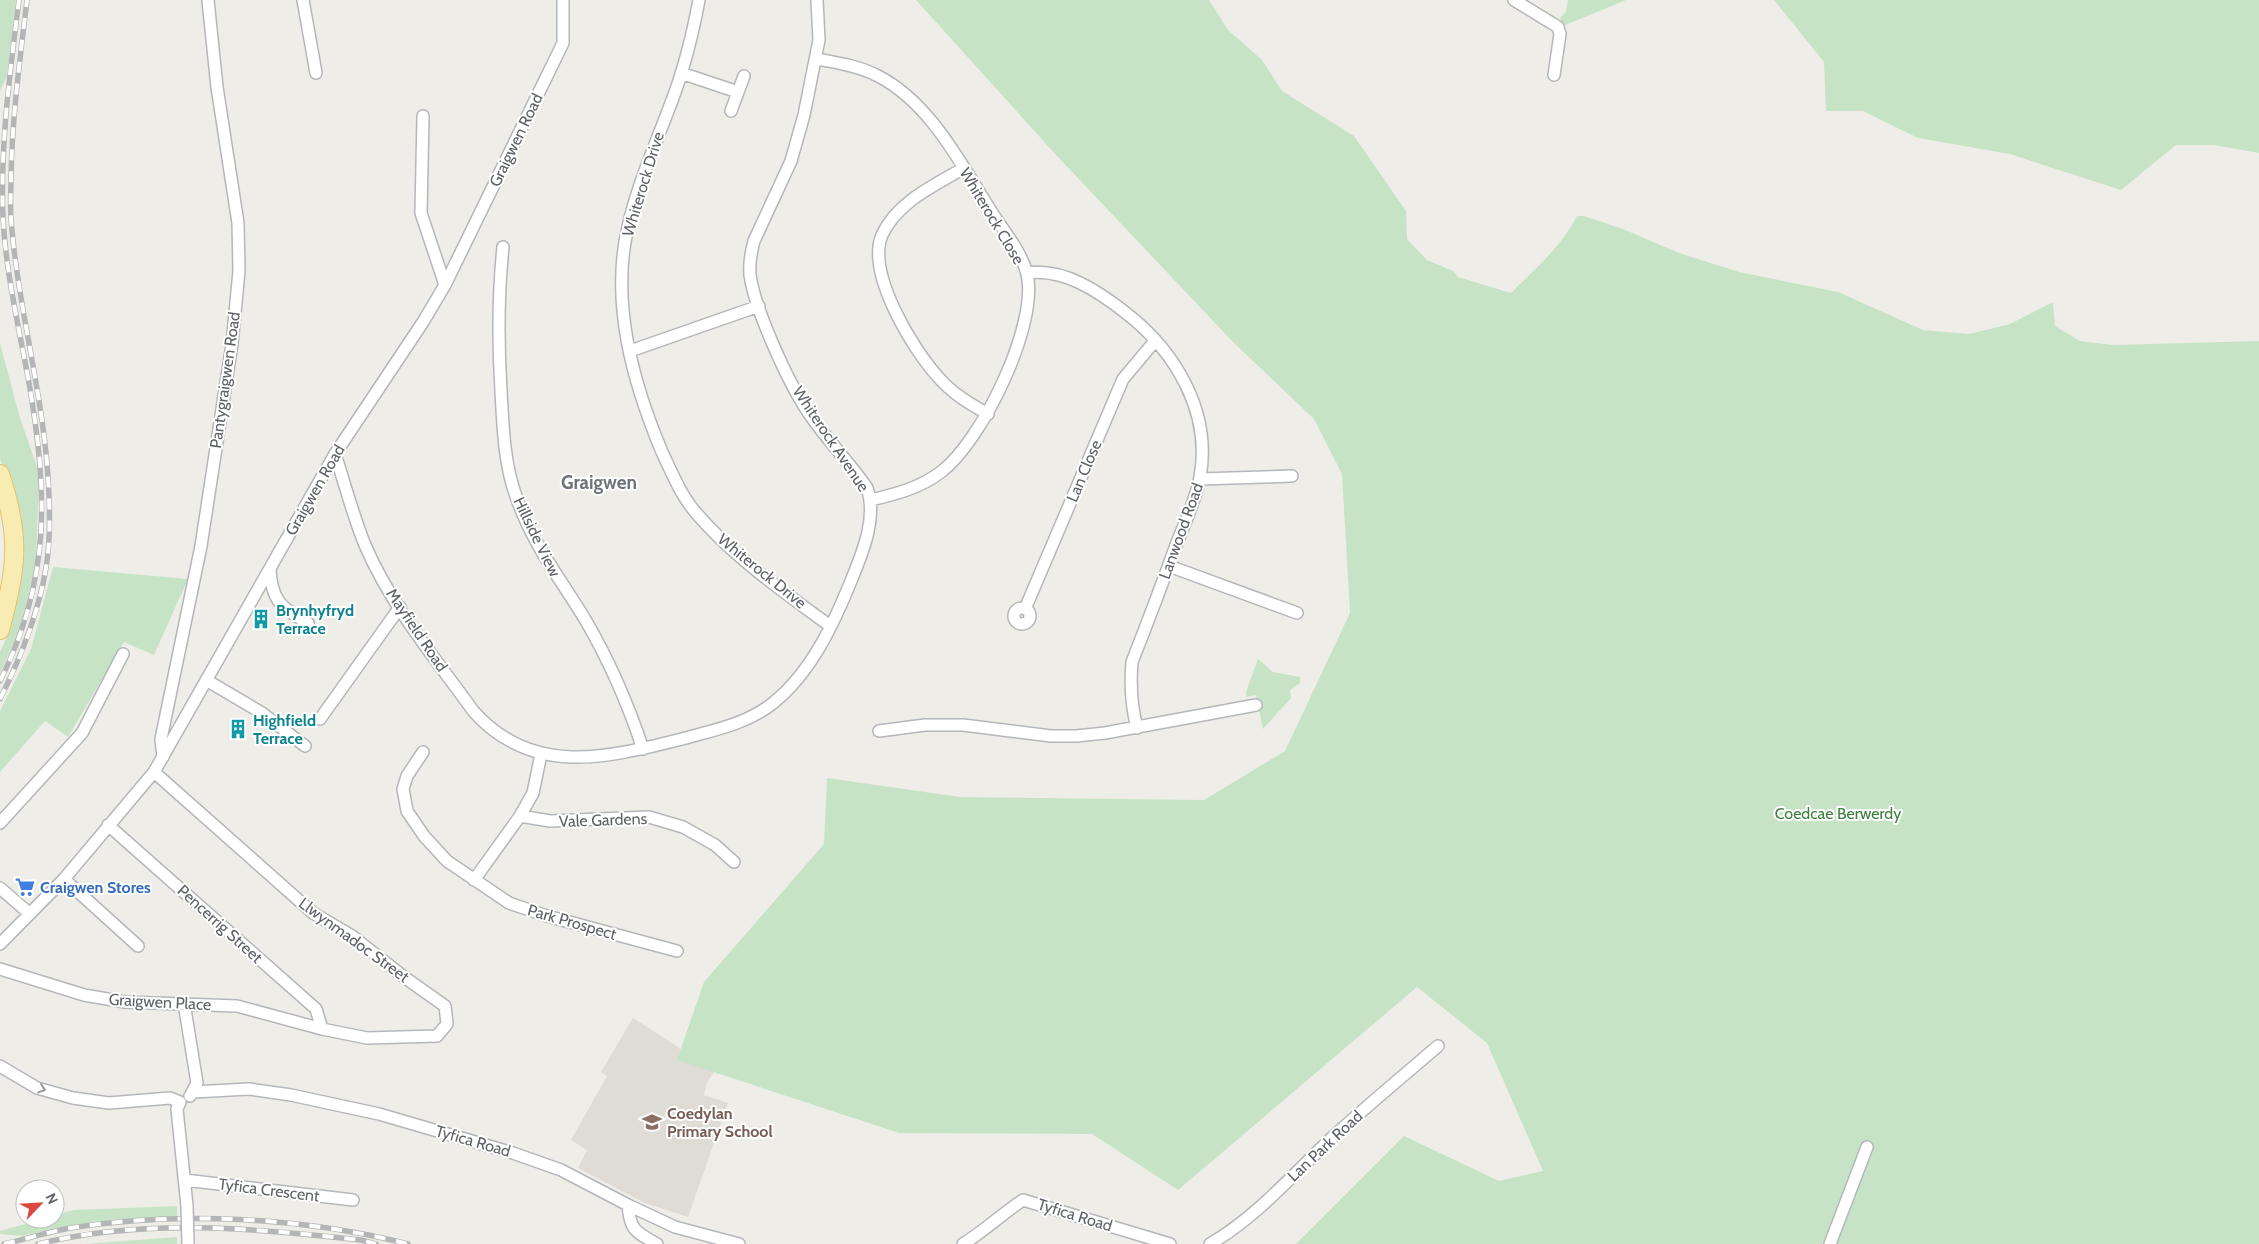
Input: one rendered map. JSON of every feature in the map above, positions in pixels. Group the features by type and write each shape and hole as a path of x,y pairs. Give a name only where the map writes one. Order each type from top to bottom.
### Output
{"main road":[{"path":"0,474 13,523 15,564 0,630"}],"street":[{"name":"Pantygraigwen Road","path":"163,757 161,739 202,536 232,344 239,271 238,223 217,87 208,0"},
{"path":"303,0 316,73"},
{"name":"Graigwen Road","path":"0,944 64,879 154,772 335,454 424,322 445,285 563,43 563,0"},
{"name":"Whiterock Drive","path":"699,0 681,73 634,203 627,228 623,253 622,287 630,351 652,427 679,488 696,513 740,557 830,626"},
{"name":"Whiterock Avenue","path":"555,756 591,757 616,755 734,725 773,703 803,673 843,602 855,571 872,516 871,500 867,488 808,412 788,374 759,306 750,276 751,253 754,241 791,161 804,115 820,40 817,0"},
{"path":"1514,0 1558,27 1560,34 1554,76"},
{"name":"Whiterock Close","path":"817,59 858,68 879,77 898,89 933,124 964,168 1027,273 1028,291 1024,320 1010,361 988,414 958,457 940,473 921,485 871,500"},
{"path":"681,73 738,92"},
{"path":"731,112 744,76"},
{"path":"423,116 421,213 445,285"},
{"path":"964,168 903,207 882,234 878,249 878,263 886,290 925,362 959,398 988,414"},
{"name":"Hillside View","path":"504,247 500,284 499,358 502,415 510,474 517,499 530,531 615,674 644,748"},
{"name":"Lanwood Road","path":"1027,273 1051,274 1087,286 1131,317 1171,358 1186,382 1194,404 1202,446 1200,479 1132,662 1130,682 1132,707 1137,728"},
{"path":"630,351 759,306"},
{"name":"Lan Close","path":"1025,609 1123,379 1155,340"},
{"name":"Mayfield Road","path":"335,454 365,545 380,576 474,712 502,738 523,748 555,756"},
{"path":"1200,479 1292,476"},
{"path":"1169,566 1297,614"},
{"path":"270,568 274,594 279,604 288,612 308,623"},
{"path":"320,719 400,607"},
{"path":"0,824 82,733 123,654"},
{"path":"206,680 262,713 305,746"},
{"path":"879,731 925,725 964,724 1042,736 1076,736 1137,728 1256,706"},
{"name":"Park Prospect","path":"423,752 406,776 403,788 407,811 424,836 447,861 509,903 546,916 677,951"},
{"path":"474,880 520,816 534,793 541,754"},
{"name":"Llwynmadoc Street","path":"154,772 313,913 352,936 445,1006 447,1024 437,1036 367,1038 322,1029"},
{"name":"Vale Gardens","path":"520,816 550,822 649,817 683,827 715,845 734,862"},
{"name":"Pencerrig Street","path":"108,825 316,1009 322,1029"},
{"path":"64,879 138,946"},
{"path":"0,888 30,914"},
{"name":"Graigwen Place","path":"0,969 84,995 125,1002 237,1006 322,1029"},
{"path":"184,1003 197,1083 194,1092 180,1102 177,1109 185,1180 188,1244"},
{"name":"Lan Park Road","path":"1210,1244 1228,1234 1261,1206 1335,1135 1438,1046"},
{"path":"0,1066 37,1088 73,1098 109,1103 170,1098 180,1102"},
{"name":"Tyfica Road","path":"194,1092 249,1090 291,1095 379,1114 545,1164 675,1227 739,1244"},
{"path":"1830,1244 1867,1147"},
{"name":"Tyfica Crescent","path":"185,1180 353,1200"},
{"name":"Tyfica Road","path":"963,1244 996,1223 1011,1208 1023,1200 1170,1244"},
{"path":"628,1205 629,1222 638,1233 657,1244"}],"shaded area":[{"name":"Coedylan Primary School","path":"633,1018 715,1071 707,1082 704,1095 728,1103 688,1217 645,1203 578,1168 587,1150 571,1140 607,1076 601,1072"}],"green space":[{"path":"0,0 16,0 7,76 0,91"},
{"name":"Coedcae Berwerdy","path":"916,0 1209,0 1228,30 1262,60 1282,91 1354,136 1406,211 1407,239 1427,260 1453,271 1458,277 1511,293 1555,248 1577,216 1584,216 1623,229 1679,253 1739,272 1838,292 1923,330 1969,334 2010,324 2053,302 2055,326 2080,341 2113,345 2259,341 2259,1244 1296,1244 1404,1136 1499,1181 1543,1171 1487,1043 1417,987 1178,1190 1092,1134 899,1133 677,1060 704,982 824,844 827,778 960,797 1204,800 1285,751 1350,613 1342,474 1314,419 1233,342 1057,156"},
{"path":"1568,0 1626,0 1563,26 1560,18 1566,12"},
{"path":"1774,0 2259,0 2259,153 2214,145 2176,145 2121,190 2010,154 1918,138 1863,111 1826,111 1824,62"},
{"path":"0,343 20,418 39,473 36,565 20,630 0,673 0,652 11,627 23,559 21,513 0,459"},
{"path":"53,567 188,579 154,655 124,642 68,737 45,721 0,772 0,711 31,649"},
{"path":"1258,659 1273,672 1300,677 1300,683 1290,690 1291,698 1263,729 1256,695 1246,697 1246,692"},
{"path":"177,1206 177,1216 112,1220 65,1226 65,1212 74,1210"},
{"path":"15,1227 15,1229 52,1229 22,1236 0,1234 0,1231"},
{"path":"177,1237 177,1244 85,1244"}],"railway":[{"path":"0,681 17,643 29,607 37,571 41,535 40,461 29,383 10,280 3,218 4,136 19,0"},
{"path":"0,699 22,651 43,585 49,532 49,496 43,426 19,288 11,214 13,133 27,0"},
{"path":"4,1244 70,1228 111,1223 196,1218 283,1223 326,1228 408,1244"},
{"path":"38,1244 78,1236 158,1228 239,1229 280,1232 361,1240 376,1244"}],"place":[{"name":"Brynhyfryd Terrace","path":"261,619"},
{"name":"Highfield Terrace","path":"238,729"},
{"name":"Craigwen Stores","path":"25,887"},
{"name":"Coedylan Primary School","path":"652,1122"}],"district":[{"name":"Graigwen","path":"599,482"}]}
